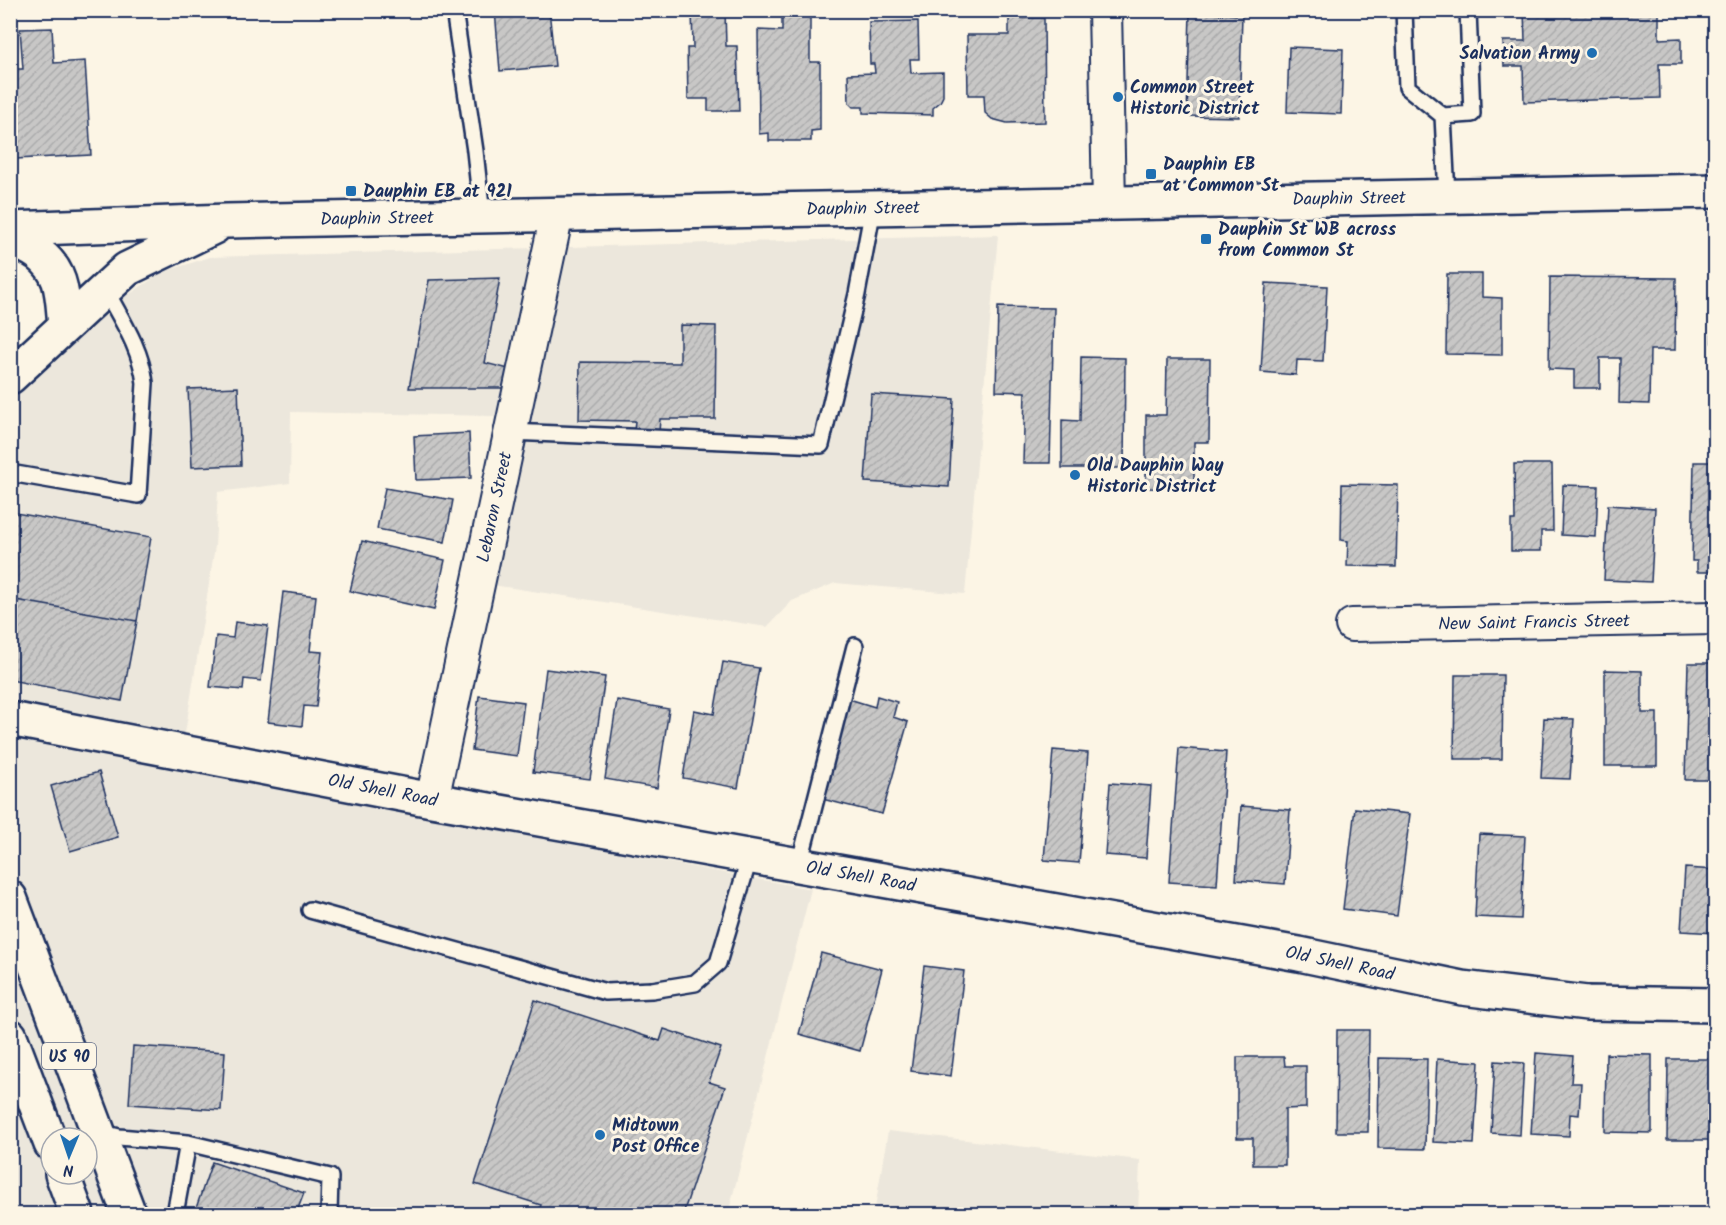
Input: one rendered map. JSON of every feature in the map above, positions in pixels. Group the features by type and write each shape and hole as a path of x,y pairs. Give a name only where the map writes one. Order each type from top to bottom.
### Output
{"main road":[{"name":"Dauphin Street","path":"10,229 227,221 1716,191"},
{"path":"10,377 127,269 227,221"},
{"path":"10,240 24,243 51,263 61,287 64,326"},
{"name":"Old Shell Road","path":"10,719 432,800 1299,954 1462,988 1587,1003 1716,1005"},
{"name":"US 90","path":"10,898 95,1126"},
{"name":"US 90","path":"10,1036 44,1126"},
{"name":"US 90","path":"99,1137 129,1215"},
{"path":"66,1186 77,1215"}],"street":[{"path":"1105,10 1109,204"},
{"name":"Lebaron Street","path":"432,800 557,214"},
{"name":"New Saint Francis Street","path":"1352,626 1716,618"}],"lane":[{"path":"454,10 475,151 482,216"},
{"path":"1404,10 1407,87 1443,116 1472,114 1468,10"},
{"path":"1443,116 1447,196"},
{"path":"510,432 821,445 857,294 873,208"},
{"path":"10,473 138,495 144,370 135,346 105,289"},
{"path":"799,865 855,646"},
{"path":"310,910 606,992 652,990 695,983 718,963 750,856"},
{"path":"99,1132 120,1137 195,1144 330,1177 329,1215"},
{"path":"195,1144 232,1163"},
{"path":"176,1215 195,1144"},
{"path":"272,1173 299,1169"}],"shaded area":[{"path":"998,235 965,594 835,583 792,601 767,627 466,581 495,416 291,412 290,483 218,492 215,546 179,771 811,889 728,1214 11,1214 11,399 96,316 163,272 210,257"},
{"path":"888,1131 1140,1160 1138,1214 874,1214"}],"building":[{"path":"495,10 549,10 555,66 500,71"},
{"path":"692,10 725,10 726,46 737,46 739,111 708,111 708,99 688,99 687,48 693,48"},
{"name":"Salvation Army","path":"1524,10 1659,10 1659,39 1681,38 1681,64 1659,64 1660,98 1524,102 1523,66 1504,66 1503,41 1525,41"},
{"path":"1190,13 1242,15 1239,117 1187,116"},
{"path":"782,16 810,16 810,62 820,62 820,130 811,131 811,141 769,141 769,133 759,134 758,30 782,31"},
{"path":"1009,18 1044,18 1045,122 1007,123 992,119 985,113 984,95 968,95 967,35 1009,35"},
{"path":"918,21 919,59 910,59 911,73 943,72 943,96 933,108 933,115 863,113 863,107 853,107 849,103 848,74 875,73 874,64 870,64 869,22"},
{"path":"52,28 54,63 85,61 91,155 16,159 11,69 23,69 20,29"},
{"path":"1289,47 1343,49 1341,114 1287,112"},
{"path":"1447,274 1482,274 1482,297 1502,298 1502,355 1446,354"},
{"path":"1550,277 1676,278 1675,350 1650,350 1649,404 1619,403 1620,358 1600,358 1600,388 1574,388 1574,370 1549,369"},
{"path":"500,278 485,363 509,369 505,388 409,388 429,280"},
{"path":"1266,283 1327,286 1323,361 1297,360 1296,375 1261,372"},
{"path":"1713,306 1716,306 1716,343 1712,343"},
{"path":"998,307 1054,308 1050,463 1023,463 1025,392 996,391"},
{"path":"680,325 716,326 715,419 660,419 659,432 634,431 635,421 579,420 580,362 680,363"},
{"path":"1081,357 1125,358 1124,468 1062,468 1062,420 1080,421"},
{"path":"1167,359 1210,359 1209,442 1194,442 1194,489 1146,488 1146,415 1166,415"},
{"path":"238,387 241,465 192,467 188,389"},
{"path":"871,394 954,399 949,487 865,482"},
{"path":"469,433 471,478 416,480 414,436"},
{"path":"1694,462 1716,462 1716,572 1697,572 1697,561 1692,561"},
{"path":"1514,464 1552,464 1553,531 1541,531 1541,551 1511,551 1511,520 1515,520"},
{"path":"1342,484 1398,485 1396,567 1347,566 1348,541 1341,540"},
{"path":"1563,485 1598,486 1596,537 1561,535"},
{"path":"385,488 453,500 445,542 377,529"},
{"path":"1608,505 1655,508 1651,582 1604,580"},
{"path":"10,512 151,537 137,621 10,599"},
{"path":"362,541 445,560 434,610 350,591"},
{"path":"283,592 316,596 310,651 322,652 316,707 304,706 302,726 268,722"},
{"path":"10,599 137,621 122,701 10,680"},
{"path":"235,622 268,626 261,681 244,679 243,690 210,687 216,636 233,638"},
{"path":"723,662 759,668 738,788 683,778 694,710 714,714"},
{"path":"1688,663 1716,663 1716,780 1685,780"},
{"path":"546,669 605,677 590,779 533,772"},
{"path":"1605,670 1642,671 1642,713 1657,713 1657,766 1605,766"},
{"path":"1455,675 1503,675 1502,759 1454,759"},
{"path":"479,696 524,702 517,756 472,750"},
{"path":"877,696 897,702 893,717 908,722 882,814 822,799 849,699 875,707"},
{"path":"617,700 669,709 657,788 605,779"},
{"path":"1544,718 1574,719 1570,779 1541,778"},
{"path":"1179,748 1226,752 1217,885 1169,882"},
{"path":"1053,750 1088,753 1079,863 1044,860"},
{"path":"99,772 118,837 70,851 51,786"},
{"path":"1110,783 1151,786 1146,858 1105,855"},
{"path":"1241,806 1290,810 1285,884 1236,880"},
{"path":"1355,808 1410,814 1397,916 1343,909"},
{"path":"1479,834 1525,836 1521,919 1475,917"},
{"path":"1685,868 1716,870 1716,933 1681,931"},
{"path":"821,953 882,969 860,1051 799,1034"},
{"path":"924,966 964,971 951,1076 911,1071"},
{"name":"Midtown Post Office","path":"535,1000 660,1041 664,1029 721,1048 709,1082 725,1087 683,1214 538,1214 541,1205 475,1184"},
{"path":"1337,1030 1369,1030 1368,1132 1336,1132"},
{"path":"133,1046 225,1052 221,1110 129,1104"},
{"path":"1536,1053 1573,1056 1571,1083 1581,1083 1579,1115 1570,1114 1569,1136 1531,1134"},
{"path":"1606,1054 1652,1055 1652,1133 1605,1132"},
{"path":"1237,1057 1284,1057 1285,1066 1306,1066 1306,1108 1285,1109 1285,1165 1253,1165 1253,1138 1237,1138"},
{"path":"1379,1058 1427,1059 1425,1149 1378,1148"},
{"path":"1437,1059 1479,1062 1474,1144 1433,1142"},
{"path":"1668,1059 1712,1059 1711,1140 1667,1140"},
{"path":"1495,1061 1524,1063 1520,1135 1491,1133"},
{"path":"212,1162 304,1193 296,1214 194,1214"}],"place":[{"name":"Salvation Army","path":"1592,53"},
{"name":"Common Street Historic District","path":"1118,97"},
{"name":"Dauphin EB at Common St","path":"1151,174"},
{"name":"Dauphin EB at 921","path":"351,191"},
{"name":"Dauphin St WB across from Common St","path":"1206,239"},
{"name":"Old Dauphin Way Historic District","path":"1075,475"},
{"name":"Midtown Post Office","path":"600,1135"}]}
